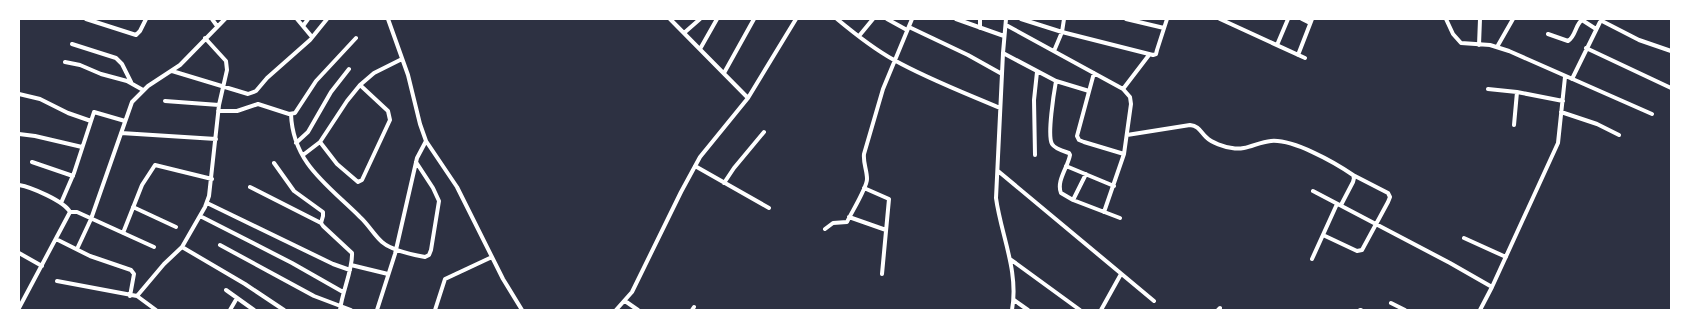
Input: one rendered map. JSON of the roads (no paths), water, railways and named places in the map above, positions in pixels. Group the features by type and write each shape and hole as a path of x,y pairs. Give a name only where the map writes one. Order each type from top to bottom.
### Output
{"street":[{"path":"88,19 136,35 140,31 146,19"},
{"path":"212,19 217,26"},
{"path":"78,249 91,219 132,102 144,90 172,71 225,19"},
{"path":"297,19 312,36"},
{"path":"303,26 308,19"},
{"path":"172,71 252,94 312,36 327,19"},
{"path":"388,19 402,59 426,141 457,187 492,257 522,310"},
{"path":"670,19 748,98"},
{"path":"684,33 700,19"},
{"path":"700,49 718,19"},
{"path":"724,73 754,19"},
{"path":"616,310 632,292 680,192 707,146 736,115 748,98 796,19"},
{"path":"837,19 894,60 957,90 1000,108"},
{"path":"859,36 873,19"},
{"path":"887,19 968,55 1002,74"},
{"path":"825,229 833,223 846,223 864,188 867,179 863,160 864,154 883,90 912,19"},
{"path":"956,19 1004,36"},
{"path":"980,19 980,28"},
{"path":"1006,19 996,198 1010,259 1014,300 1012,310"},
{"path":"1021,19 1062,32 1149,55 1156,54 1167,19"},
{"path":"1054,51 1062,32 1064,19"},
{"path":"1126,19 1164,28"},
{"path":"1220,19 1305,58"},
{"path":"1277,45 1288,19"},
{"path":"1298,55 1311,21 1302,19"},
{"path":"1446,19 1453,34 1461,43 1498,47 1652,114"},
{"path":"1479,45 1480,19"},
{"path":"1498,47 1512,19"},
{"path":"1548,34 1568,41 1573,37 1577,25 1582,20 1596,29"},
{"path":"1572,79 1600,22 1605,22 1640,40 1671,51"},
{"path":"1006,25 1123,89 1130,97 1131,104 1124,154 1104,212"},
{"path":"137,296 164,264 182,247 207,203 212,179 218,110 227,70 226,61 205,38"},
{"path":"218,110 237,111 258,104 291,114 295,113 316,81 356,38"},
{"path":"72,44 116,58 122,64 131,82"},
{"path":"1586,48 1671,88"},
{"path":"1003,52 1037,72 1056,81 1089,91"},
{"path":"1123,89 1149,55"},
{"path":"303,155 320,142 347,101 360,85 374,73 402,59"},
{"path":"65,62 80,65 101,74 131,82 144,90"},
{"path":"296,143 308,132 331,92 349,69"},
{"path":"1035,155 1034,100 1037,72"},
{"path":"1094,73 1077,136 1079,140 1124,154"},
{"path":"1480,310 1558,143 1565,77"},
{"path":"1056,81 1051,141 1052,145 1056,148 1069,153 1070,155 1061,181 1060,191 1063,195 1073,200 1120,218"},
{"path":"320,142 337,164 358,182 362,180 390,120 388,111 360,85"},
{"path":"1488,89 1517,92 1563,101"},
{"path":"1514,125 1517,92"},
{"path":"19,94 40,99 68,113 91,120"},
{"path":"165,101 219,105"},
{"path":"61,203 73,176 95,111 126,121"},
{"path":"1561,112 1596,124 1619,135"},
{"path":"291,114 293,136 316,176 366,222 382,242 396,249 425,257 429,255 431,250 439,202 433,188 416,162"},
{"path":"1127,135 1190,125 1195,126 1211,140 1232,148 1245,148 1271,141 1290,143 1313,153 1390,195 1388,202 1375,224 1364,248 1360,251 1323,235"},
{"path":"724,183 734,168 764,132"},
{"path":"121,133 216,139"},
{"path":"19,134 35,136 82,147"},
{"path":"377,310 396,249 416,162 426,141"},
{"path":"32,162 73,176"},
{"path":"274,163 294,191 323,212 324,216 321,222"},
{"path":"123,233 142,185 155,165 212,179"},
{"path":"695,166 769,208"},
{"path":"1066,166 1114,186"},
{"path":"998,171 1154,301"},
{"path":"1073,200 1086,174"},
{"path":"1312,259 1339,205 1354,182 1353,175"},
{"path":"19,185 30,188 61,203 68,207 70,212"},
{"path":"250,187 321,222 323,226 352,252 350,268 340,308"},
{"path":"864,188 888,198 882,274"},
{"path":"1312,191 1492,287"},
{"path":"207,203 333,264 388,274"},
{"path":"133,207 176,227"},
{"path":"70,212 77,212 154,247"},
{"path":"19,308 70,212"},
{"path":"200,216 292,263 343,292"},
{"path":"849,217 886,230"},
{"path":"56,238 78,249 131,270 134,274 130,296"},
{"path":"1464,238 1506,257"},
{"path":"220,245 314,296 340,308 351,310"},
{"path":"182,247 245,284 284,310"},
{"path":"19,253 42,266"},
{"path":"435,310 445,279 492,257"},
{"path":"1010,259 1080,310"},
{"path":"1101,310 1121,274"},
{"path":"57,281 130,296 137,296 153,309"},
{"path":"226,290 254,310"},
{"path":"230,310 237,298"},
{"path":"1014,300 1028,310"},
{"path":"625,301 638,310"},
{"path":"1391,303 1405,310"}]}
